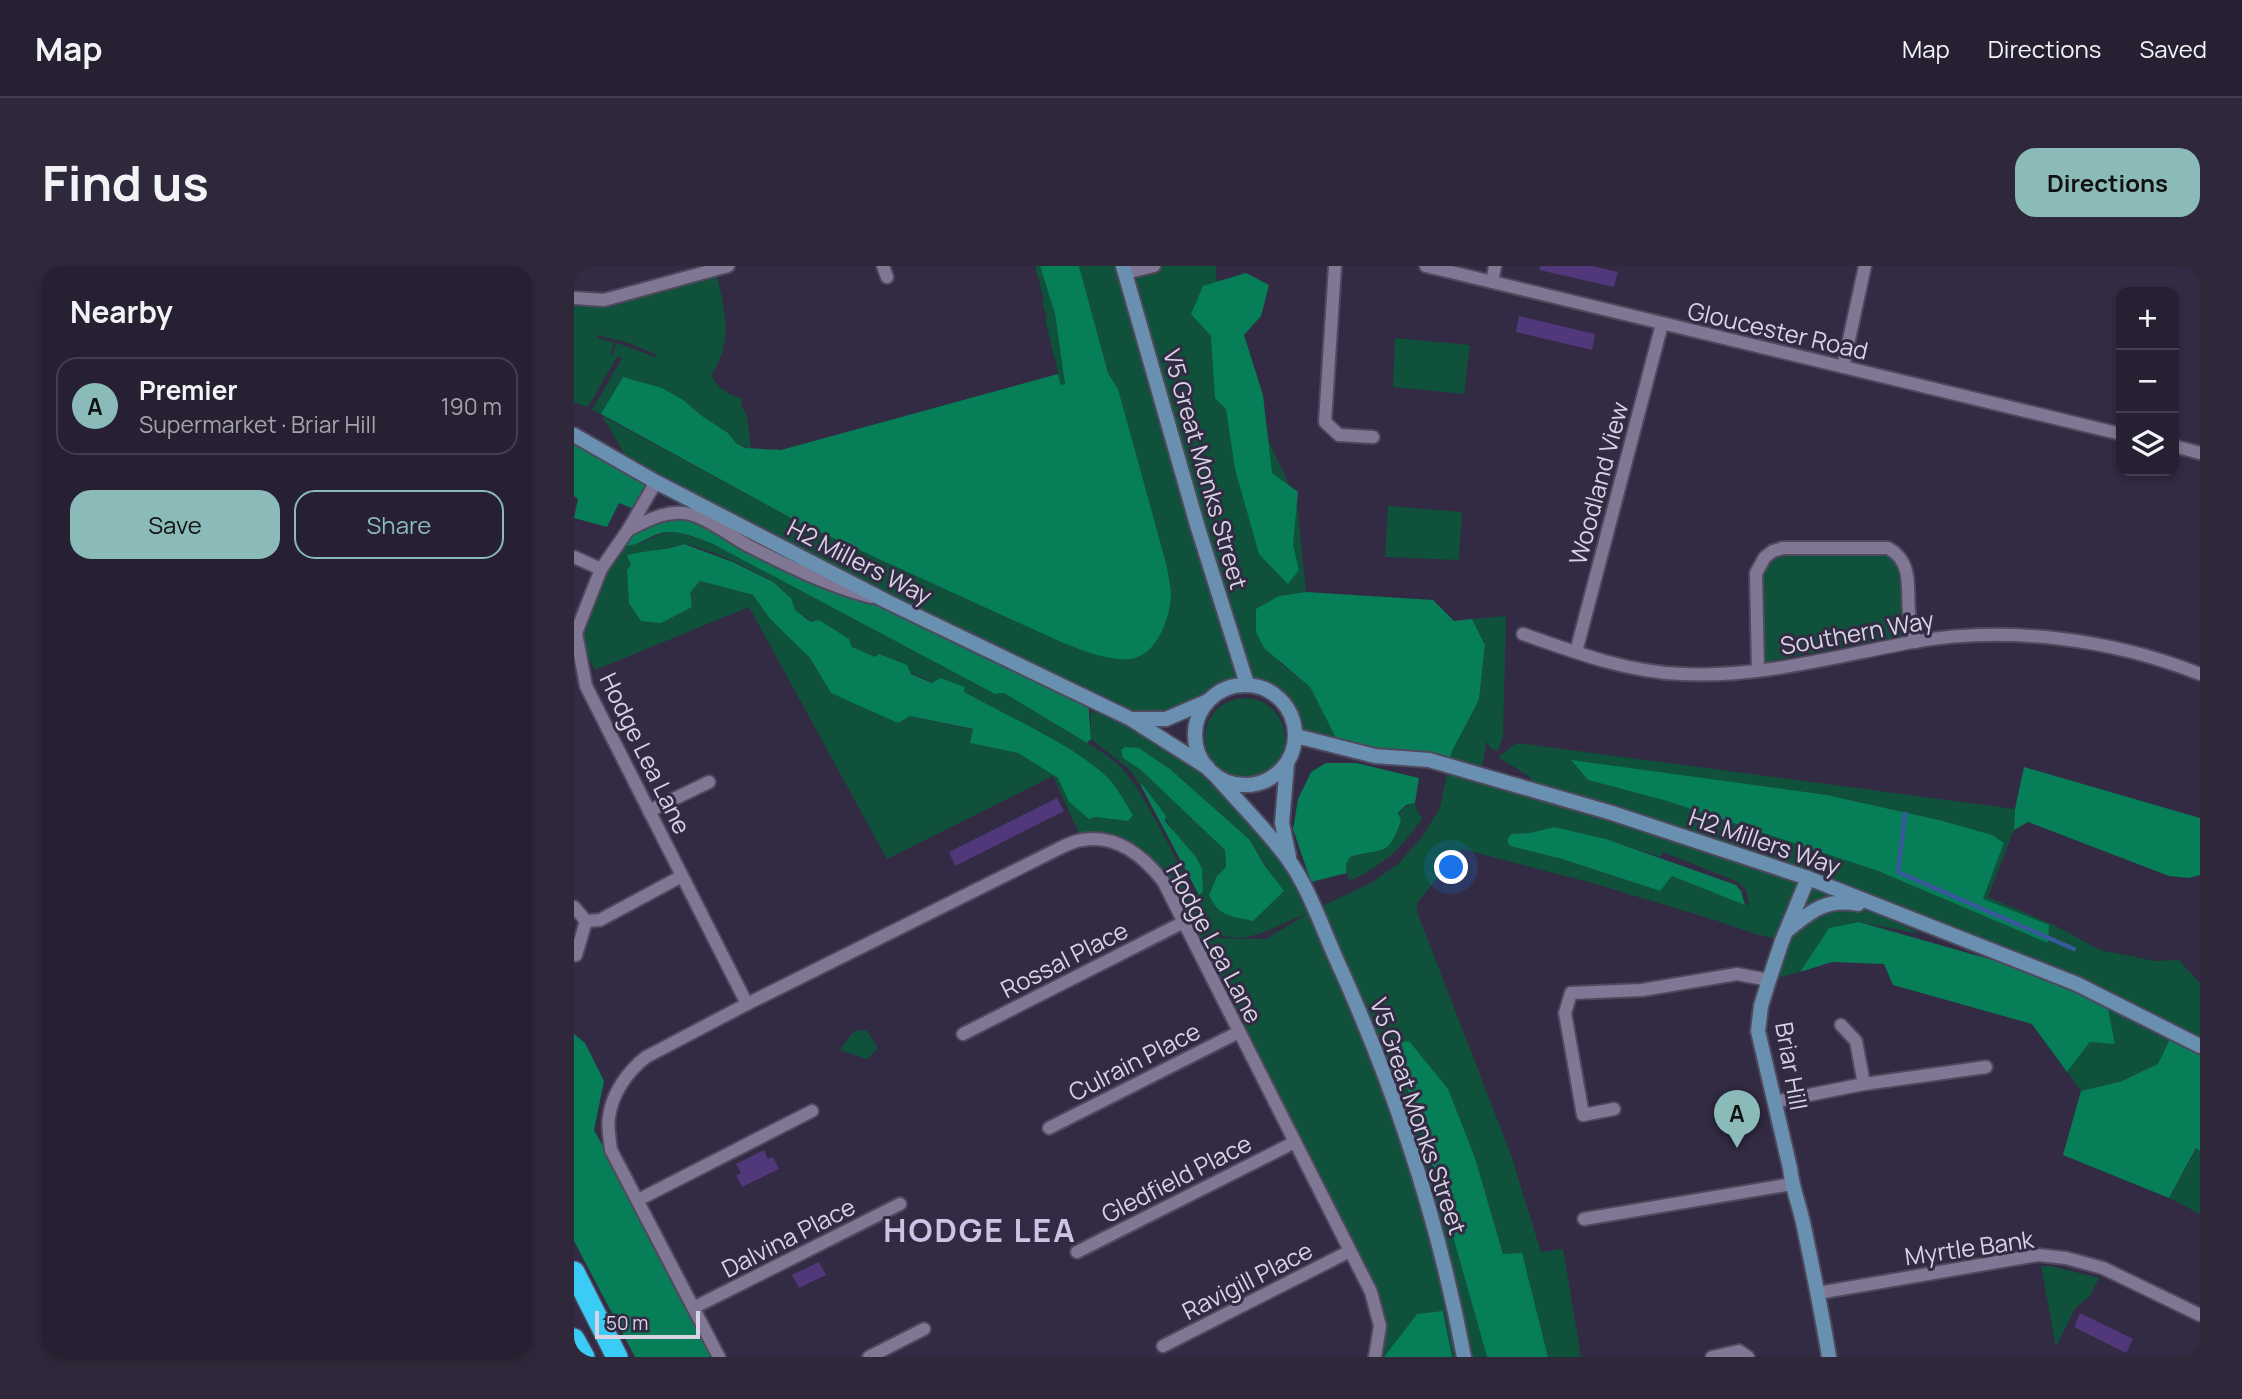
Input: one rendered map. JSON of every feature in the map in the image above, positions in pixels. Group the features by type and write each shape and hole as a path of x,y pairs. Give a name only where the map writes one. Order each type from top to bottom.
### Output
{"highway":[{"path":"574,1272 617,1357"},
{"path":"574,1339 584,1357"}],"street":[{"path":"1124,270 1154,266"},
{"path":"1335,266 1325,422 1339,435 1373,437"},
{"name":"Gloucester Road","path":"1426,266 2116,433"},
{"path":"1492,282 1495,266"},
{"path":"1843,368 1865,266"},
{"path":"574,298 604,300 720,267"},
{"name":"V5 Great Monks Street","path":"1124,270 1198,528 1247,684"},
{"name":"Woodland View","path":"1576,652 1662,324"},
{"name":"H2 Millers Way","path":"574,435 656,482 888,602 1131,719 1211,772"},
{"path":"2179,447 2200,453"},
{"name":"Hodge Lea Lane","path":"656,482 601,569 576,633 578,646 586,686 747,1004"},
{"path":"628,530 651,518 670,513 691,514 801,573 834,587 888,602"},
{"path":"1758,670 1756,573 1765,557 1783,548 1888,548 1896,552 1904,561 1907,572 1909,619 1916,642"},
{"path":"574,558 601,569"},
{"name":"Southern Way","path":"1523,634 1623,666 1681,674 1730,674 1965,636 2082,641 2134,653 2200,674"},
{"path":"1247,684 1258,686 1280,698 1292,714 1296,736 1293,751 1286,764 1269,779 1247,785 1224,781 1211,772 1202,760 1195,740 1197,719 1208,701 1228,687 1247,684"},
{"name":"H2 Millers Way","path":"1131,719 1166,719 1208,701"},
{"name":"H2 Millers Way","path":"1296,736 1375,755 1429,760 1612,813 1808,878 2077,984 2200,1046"},
{"name":"V5 Great Monks Street","path":"1286,764 1282,823 1289,860"},
{"name":"V5 Great Monks Street","path":"1211,772 1289,860 1364,1023 1416,1163 1451,1288 1464,1357"},
{"path":"649,811 709,782"},
{"name":"Hodge Lea Lane","path":"719,1357 611,1150 609,1116 619,1087 632,1068 646,1057 747,1004 1056,850 1082,840 1121,845 1147,862 1163,881 1371,1292 1380,1326 1375,1357"},
{"path":"586,921 600,920 682,876"},
{"name":"Briar Hill","path":"1808,878 1769,980 1761,1006 1758,1031 1790,1168 1791,1184 1800,1208 1829,1357"},
{"path":"1786,931 1817,908 1842,901 1891,909"},
{"path":"574,907 586,921"},
{"path":"576,955 586,921"},
{"name":"Rossal Place","path":"963,1034 1184,922"},
{"path":"1614,1109 1583,1115 1565,1013 1571,993 1642,990 1738,974 1769,980"},
{"path":"1841,1025 1856,1041 1864,1084"},
{"name":"Culrain Place","path":"1049,1128 1239,1032"},
{"path":"1774,1102 1864,1084 1986,1067"},
{"path":"638,1200 812,1111"},
{"name":"Gledfield Place","path":"1077,1251 1295,1142"},
{"path":"1584,1219 1791,1184"},
{"name":"Dalvina Place","path":"695,1307 900,1205"},
{"name":"Ravigill Place","path":"1163,1346 1350,1251"},
{"name":"Myrtle Bank","path":"1818,1293 2038,1255 2066,1258 2103,1268 2200,1315"},
{"path":"869,1357 924,1329"},
{"path":"1712,1357 1739,1351 1748,1357"}],"green space":[{"path":"1035,266 1040,266 1055,314 1066,384 1061,385"},
{"path":"1040,266 1079,266 1108,373 1118,389 1167,567 1171,594 1165,624 1154,644 1139,657 1112,658 1061,642 800,523 601,414 623,377 662,388 682,399 745,448 781,450 1058,374 1061,385 1065,384 1055,314"},
{"path":"1079,266 1216,266 1216,276 1267,437 1297,502 1306,592 1279,596 1279,662 1310,687 1340,746 1296,736 1289,712 1282,702 1265,688 1254,684 1228,687 1208,700 1142,719 1211,784 1235,792 1289,860 1314,910 1371,883 1399,863 1422,837 1440,808 1452,751 1479,700 1485,645 1472,619 1506,616 1503,737 1498,751 1490,748 1487,741 1480,776 1538,792 1530,777 1498,757 1517,743 2015,809 2014,830 1988,897 2054,925 2100,950 2155,961 2179,960 2200,983 2200,1047 2122,1081 2081,1091 2067,1072 2090,1042 2115,1043 2105,999 1817,883 1921,934 1859,922 1829,928 1800,972 1769,980 1782,940 1592,883 1462,849 1417,903 1417,912 1511,1155 1541,1252 1563,1249 1581,1357 1548,1357 1522,1254 1503,1254 1475,1158 1428,1067 1408,1041 1393,1043 1437,1180 1487,1357 1452,1357 1444,1312 1417,1314 1384,1357 1375,1357 1380,1326 1371,1292 1163,881 1132,850 1082,840 1053,776 887,859 749,607 595,670 576,633 617,545 641,543 666,532 680,533 711,543 995,694 1004,693 1108,756 1123,769 1137,788 1195,896 1203,892 1178,838 1143,785 1141,786 1129,769 1091,739 1091,712 1124,717 634,470 602,415 800,523 1061,642 1127,659 1136,658 1148,650 1118,389 1108,373","holes":["684,544 739,564 779,588 789,597 795,610 852,647 934,683 941,678 965,687 964,692 1078,755 1106,776 1127,821 1095,817 1069,802 1058,778 1018,753 971,743 973,730 910,716 831,693 810,658 770,619 753,595 700,581 690,593 627,570 649,552","1139,748 1170,769 1250,840 1273,877 1217,876 1226,867 1225,850 1140,768 1123,758","1572,761 1827,795 1939,820 2004,844 1983,899 2047,942 1878,871 1667,801 1588,780","1554,827 1606,839 1660,857 1663,852 1738,882 1746,890 1749,905 1672,876 1659,891 1562,859 1511,846 1511,834","1307,914 1266,939 1220,938 1212,932 1238,937 1261,933"]},
{"path":"715,269 722,296 725,337 723,350 711,375 724,390 742,399 751,449 736,443 728,433 682,399 662,388 601,415 592,410 622,358 617,357 588,407 574,402 574,298 604,300","holes":["597,335 629,343 657,355 655,357 617,343 612,354 610,353 615,343 597,338"]},
{"path":"1246,273 1269,285 1261,316 1244,335 1263,395 1272,473 1298,492 1293,545 1299,570 1288,584 1259,554 1235,469 1226,409 1215,398 1211,336 1191,314 1203,286"},
{"path":"1395,338 1470,345 1464,394 1393,387"},
{"path":"574,435 656,482 639,511 619,503 607,527 574,518 578,499 574,496"},
{"path":"1388,506 1462,512 1459,560 1385,557"},
{"path":"691,514 734,538 888,602 1088,699 1091,739 1087,743 1004,693 995,694 711,543 684,534 666,532 631,545 617,545 651,518"},
{"path":"684,544 733,562 773,582 791,598 795,610 811,622 819,620 849,639 852,647 875,657 879,654 907,665 911,674 932,683 941,678 965,687 964,692 1056,741 1105,775 1133,815 1128,821 1095,817 1089,819 1069,802 1058,778 1018,753 970,743 973,729 910,716 898,723 831,693 810,658 770,619 753,595 700,581 690,593 692,607 661,623 641,621 629,603 627,570 631,565 627,555"},
{"path":"1873,553 1892,558 1901,572 1902,636 1765,662 1762,569 1775,558 1792,555"},
{"path":"1306,592 1433,600 1454,621 1472,619 1485,645 1479,700 1452,751 1448,768 1340,746 1310,687 1264,648 1256,632 1256,609 1279,596"},
{"path":"1245,698 1260,701 1273,710 1282,723 1285,738 1282,753 1273,766 1260,775 1245,778 1230,775 1217,766 1208,753 1205,738 1208,723 1217,710 1230,701"},
{"path":"1125,747 1139,748 1170,769 1250,840 1284,891 1253,921 1226,914 1217,908 1209,895 1217,876 1226,867 1225,850 1140,769 1123,758 1121,750"},
{"path":"1571,760 1827,795 1992,835 2004,843 1983,899 2049,925 2048,943 1878,871 1667,801 1588,780"},
{"path":"1326,763 1356,763 1419,778 1415,803 1406,805 1398,813 1401,821 1388,846 1350,857 1346,864 1347,873 1311,882 1293,829 1298,799 1311,772"},
{"path":"2024,767 2200,818 2200,875 2189,878 2169,876 2028,822 2014,830 2015,809"},
{"path":"1142,784 1166,816 1165,821 1196,857 1202,869 1203,892 1199,895 1141,786"},
{"path":"1415,803 1418,813 1423,817 1408,838 1382,862 1349,881 1346,864 1350,857 1385,849 1398,815"},
{"path":"1554,827 1606,839 1736,885 1745,905 1672,876 1660,891 1562,859 1510,846 1507,840 1511,834"},
{"path":"1859,922 2077,984 2106,999 2115,1044 2090,1042 2067,1072 2032,1024 1893,985 1884,964 1832,962 1800,972 1829,928"},
{"path":"866,1030 878,1048 867,1059 840,1050 854,1031"},
{"path":"574,1034 585,1043 604,1081 594,1130 719,1357 635,1357 574,1241"},
{"path":"2171,1037 2200,1047 2200,1151 2196,1148 2169,1198 2063,1155 2081,1091 2122,1081 2158,1064"},
{"path":"1409,1041 1448,1089 1475,1158 1503,1254 1522,1253 1548,1357 1487,1357 1437,1180 1393,1043"},
{"path":"2197,1148 2200,1151 2200,1214 2169,1198"},
{"path":"2041,1266 2099,1278 2090,1296 2075,1308 2056,1347"},
{"path":"1443,1311 1452,1357 1384,1357 1417,1314"}],"building":[{"path":"1540,266 1592,266 1618,272 1614,287 1539,270"},
{"path":"1519,316 1595,334 1592,350 1516,332"},
{"path":"1057,798 1064,811 955,866 949,852"},
{"path":"764,1150 768,1159 773,1157 779,1169 742,1187 736,1175 741,1173 736,1164"},
{"path":"819,1262 826,1275 799,1288 792,1275"},
{"path":"2080,1313 2133,1339 2126,1353 2074,1327"}],"waterway":[{"path":"1905,814 1898,872 2074,949"}],"place":[{"name":"Premier","path":"1737,1148"}],"district":[{"name":"HODGE LEA","path":"980,1230"}]}
